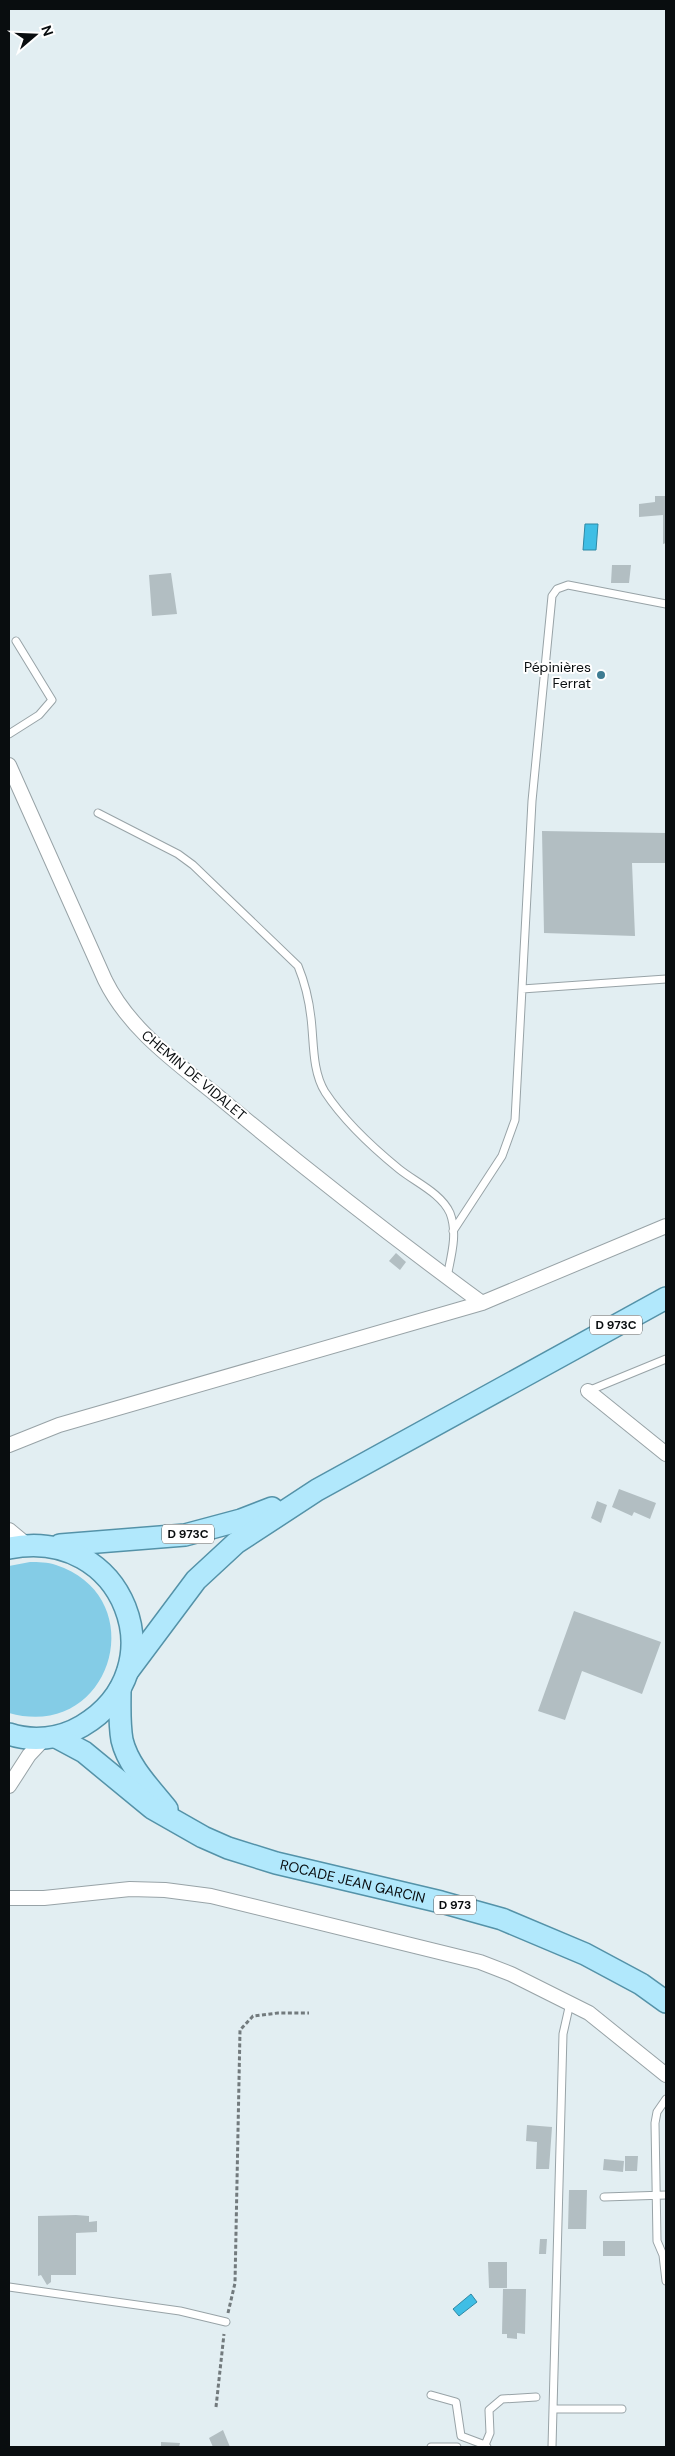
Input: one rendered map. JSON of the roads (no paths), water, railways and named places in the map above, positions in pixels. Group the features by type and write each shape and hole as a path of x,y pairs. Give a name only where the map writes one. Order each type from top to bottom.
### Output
{"main road":[{"name":"D 973C","path":"124,1680 196,1580 236,1543 317,1490 666,1298"},
{"name":"D 973C","path":"53,1546 185,1535 241,1520 317,1490"},
{"path":"18,1546 53,1546"},
{"name":"ROCADE JEAN GARCIN","path":"53,1546 84,1557 109,1578 126,1606 132,1638 124,1680 120,1720 123,1742 136,1769 175,1819"},
{"path":"9,1734 20,1738 51,1738 76,1730 94,1720 109,1706 124,1680"},
{"name":"ROCADE JEAN GARCIN","path":"51,1738 84,1752 152,1808 175,1819 203,1837 228,1848 260,1858 442,1902 502,1919 585,1954 641,1984 666,2002"}],"street":[{"name":"CHEMIN DE VIDALET","path":"9,765 105,980 113,996 132,1022 275,1144 482,1303"},
{"path":"9,1445 59,1426 482,1303 666,1226"},
{"path":"588,1391 666,1454"},
{"path":"9,1530 18,1546"},
{"path":"9,1786 29,1755 51,1738"},
{"path":"9,1898 44,1898 130,1889 165,1890 212,1896 480,1962 512,1974 570,2003 613,2030 666,2075"}],"lane":[{"path":"453,1231 502,1156 512,1135 516,1105 532,801 552,596 557,589 568,585 666,604"},
{"path":"9,734 39,715 52,700 16,641"},
{"path":"98,813 178,854 193,865 298,966 304,980 311,1016 316,1071 323,1088 356,1130 398,1168 442,1201 450,1214 454,1239 447,1277"},
{"path":"522,989 666,979"},
{"path":"588,1391 666,1359"},
{"path":"552,2447 563,2034 570,2003"},
{"path":"666,2100 657,2112 655,2123 657,2241 663,2255 666,2281"},
{"path":"604,2197 666,2195"},
{"path":"9,2287 180,2310 226,2322"},
{"path":"431,2395 456,2402 461,2436 486,2446 490,2432 489,2410 502,2399 536,2397"},
{"path":"553,2409 622,2409"},
{"path":"431,2447 457,2447"}],"place":[{"name":"Pépinières Ferrat","path":"601,675"}]}
